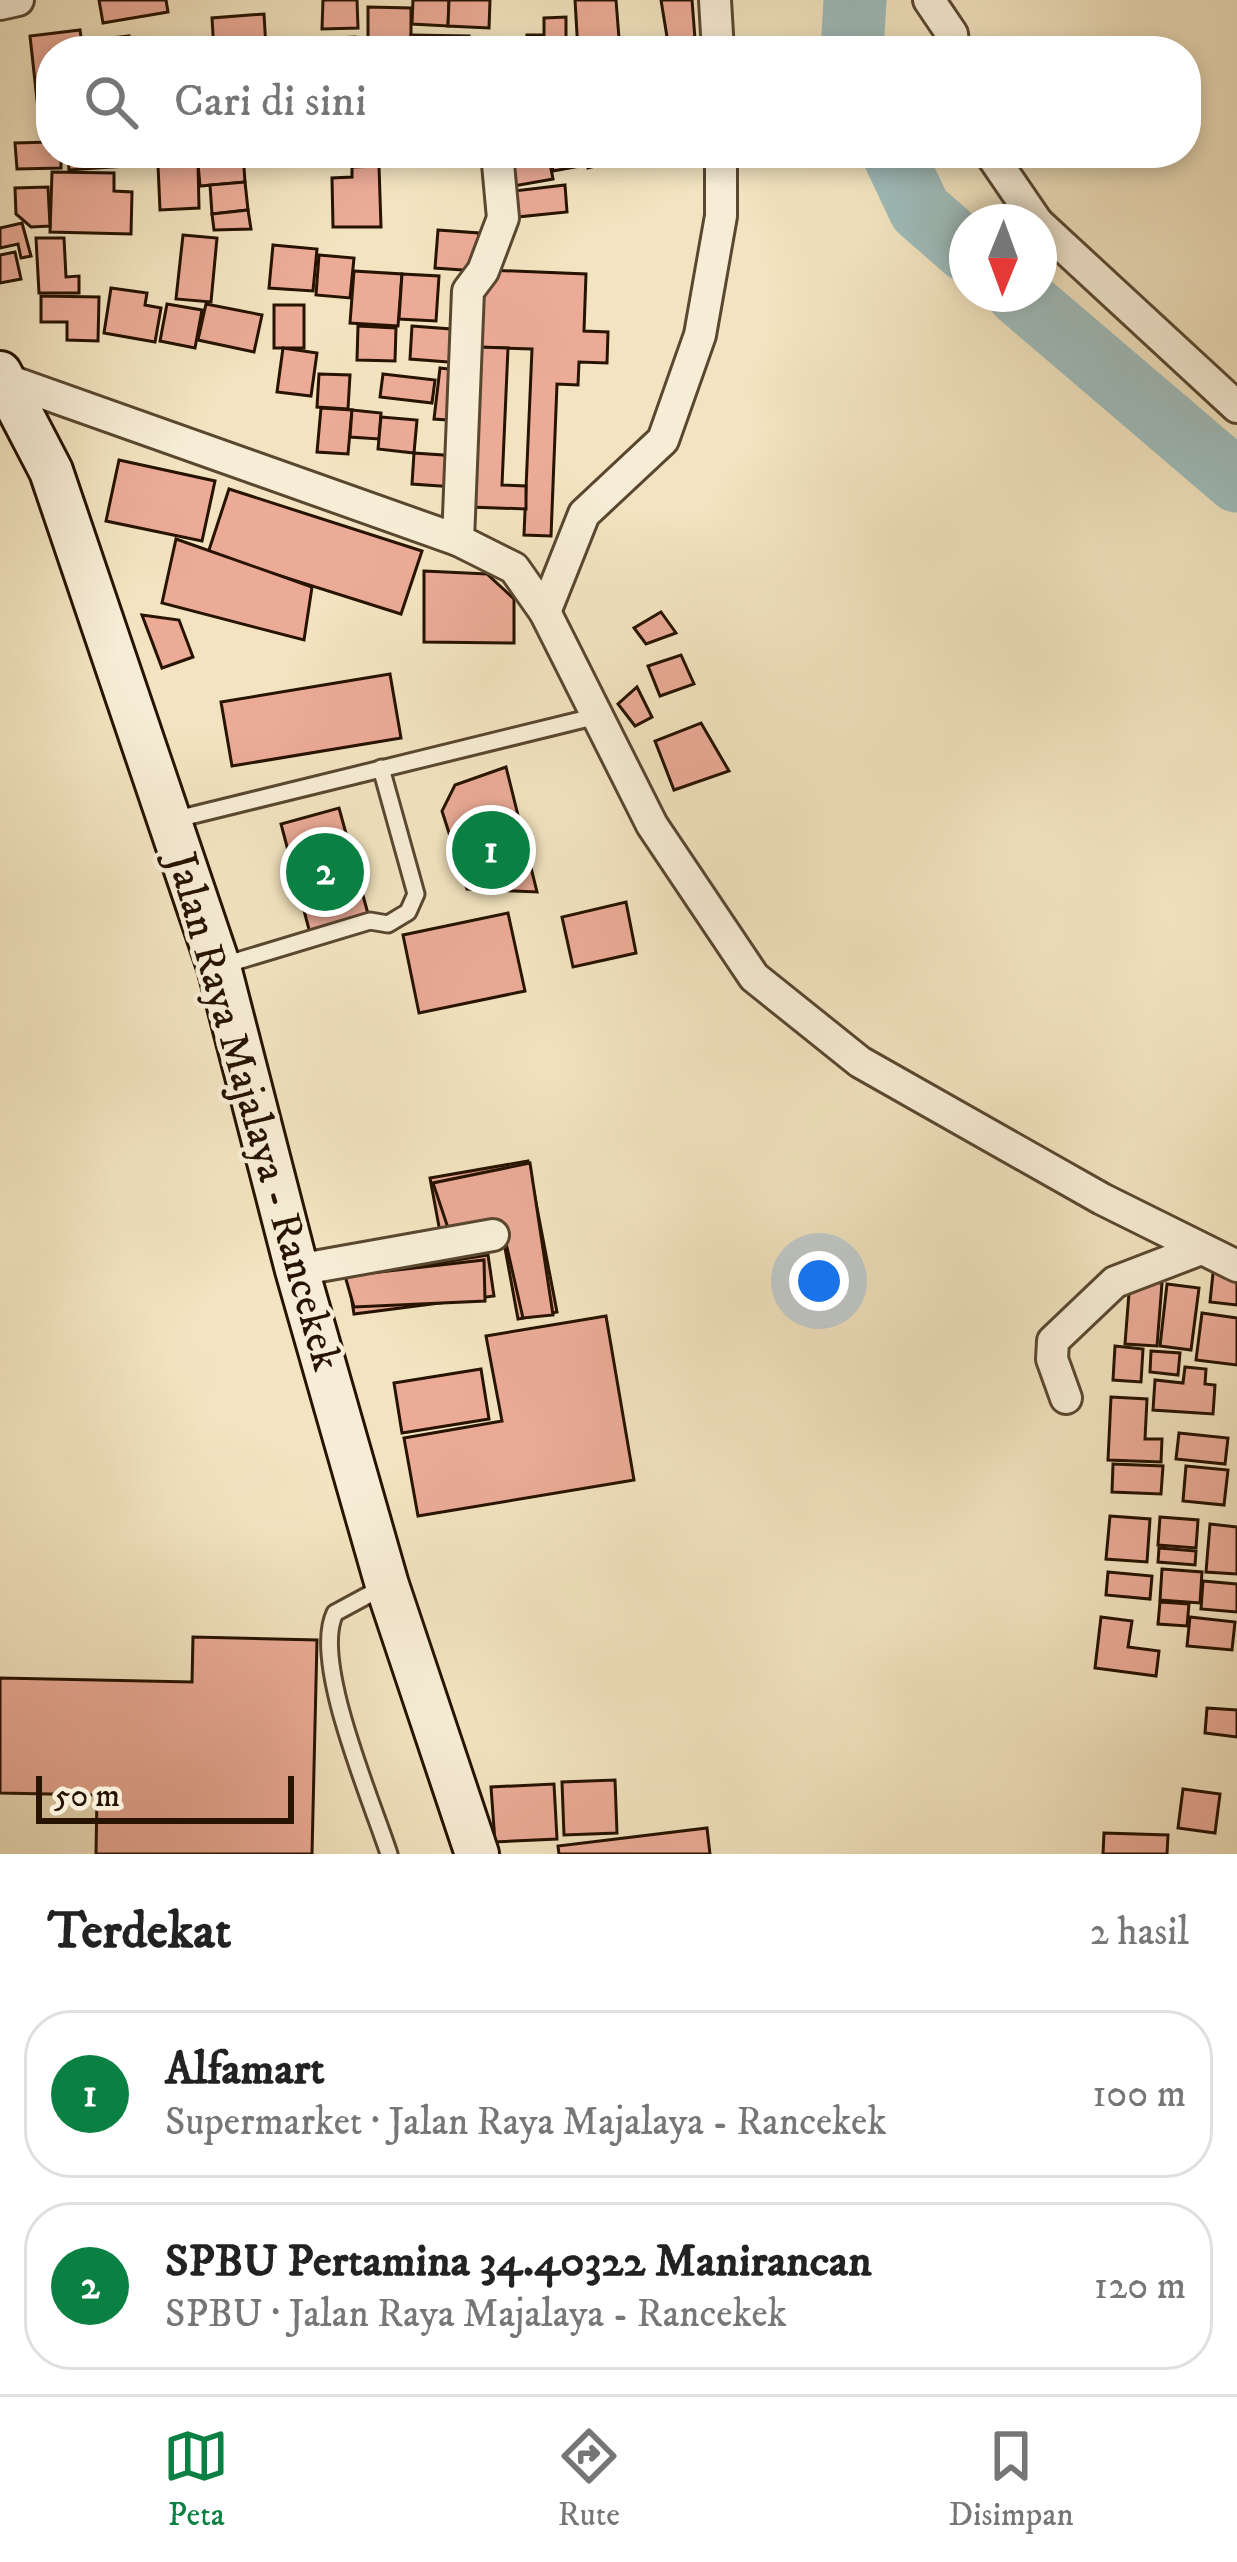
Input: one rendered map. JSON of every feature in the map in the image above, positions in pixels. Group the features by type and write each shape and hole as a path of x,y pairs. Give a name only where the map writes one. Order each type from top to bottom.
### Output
{"main road":[{"name":"Jalan Raya Majalaya - Rancekek","path":"2,376 52,471 219,967 297,1270 387,1585 477,1854"}],"street":[{"path":"0,4 18,0"},
{"path":"716,0 717,36"},
{"path":"929,0 952,36"},
{"path":"458,541 468,291 483,271 503,218 498,168"},
{"path":"545,612 584,514 663,440 700,335 721,217 721,168"},
{"path":"1000,168 1025,204"},
{"path":"1057,241 1237,407"},
{"path":"2,376 458,541 514,568 545,612 652,825 754,977 860,1062 1102,1199 1237,1266"},
{"path":"297,1270 493,1235"},
{"path":"1066,1398 1052,1359 1053,1341 1115,1282 1201,1249"}],"lane":[{"path":"170,821 597,716"},
{"path":"219,967 370,921 388,925 407,912 416,894 381,767"},
{"path":"387,1585 335,1613 328,1654 341,1712 389,1854"}],"building":[{"path":"99,0 166,0 168,12 103,23"},
{"path":"323,0 357,0 358,28 322,29"},
{"path":"413,0 449,0 448,26 412,24"},
{"path":"449,0 490,0 489,28 448,26"},
{"path":"575,0 616,0 619,36 577,36"},
{"path":"661,0 692,0 695,36 667,36"},
{"path":"368,7 411,8 411,36 368,36"},
{"path":"264,14 265,36 213,36 212,18"},
{"path":"566,17 566,36 527,36 544,35 544,18"},
{"path":"80,30 81,36 36,36 36,91 30,36"},
{"path":"36,142 36,168 61,168 17,169 15,143"},
{"path":"158,168 198,168 199,208 160,210"},
{"path":"198,168 244,168 245,182 200,186"},
{"path":"352,168 379,168 381,227 333,227 332,178 352,177"},
{"path":"505,168 551,168 553,179 508,187"},
{"path":"52,172 114,173 114,191 132,192 131,234 50,232"},
{"path":"245,182 248,210 212,214 210,185"},
{"path":"565,185 567,212 517,217 514,191"},
{"path":"48,187 50,226 31,227 16,214 15,188"},
{"path":"248,210 251,229 214,230 212,214"},
{"path":"22,223 31,256 21,258 18,244 0,248 0,228"},
{"path":"438,230 479,233 476,271 435,268"},
{"path":"183,235 217,238 211,302 176,299"},
{"path":"36,238 64,238 66,277 79,276 79,293 39,293"},
{"path":"273,245 317,249 313,291 269,288"},
{"path":"15,252 21,279 0,283 0,255"},
{"path":"319,255 354,258 350,298 316,295"},
{"path":"488,270 586,274 584,331 608,332 607,363 579,362 578,385 557,384 551,536 524,535 532,349 477,347 480,283"},
{"path":"354,271 402,274 398,326 350,323"},
{"path":"402,274 439,276 436,321 399,319"},
{"path":"111,288 147,293 145,305 161,308 155,342 104,333"},
{"path":"41,296 99,297 98,341 67,340 67,322 41,322"},
{"path":"167,304 202,310 195,348 160,341"},
{"path":"206,304 262,315 254,352 198,340"},
{"path":"274,305 304,305 304,348 274,348"},
{"path":"358,326 396,328 395,361 357,360"},
{"path":"412,326 464,330 461,363 410,359"},
{"path":"477,347 508,348 502,485 526,486 526,509 470,507"},
{"path":"283,348 317,353 311,396 277,392"},
{"path":"440,368 466,371 461,421 434,419"},
{"path":"319,374 350,375 348,409 317,407"},
{"path":"383,374 435,380 432,403 380,397"},
{"path":"321,408 352,410 348,454 317,452"},
{"path":"352,410 381,413 379,439 350,437"},
{"path":"381,417 417,420 414,453 378,449"},
{"path":"414,453 457,456 454,487 412,484"},
{"path":"119,460 215,481 202,541 106,521"},
{"path":"229,489 422,551 401,614 208,553"},
{"path":"176,539 312,587 304,640 162,603"},
{"path":"424,571 487,574 514,599 514,643 424,642"},
{"path":"661,612 676,633 646,644 634,628"},
{"path":"142,615 179,620 193,657 162,668"},
{"path":"681,655 694,684 660,696 648,666"},
{"path":"390,674 401,738 232,766 221,702"},
{"path":"637,687 652,717 635,726 618,704"},
{"path":"701,723 729,771 674,790 655,741"},
{"path":"506,767 537,892 467,889 442,811 455,785"},
{"path":"339,808 370,921 311,937 281,824"},
{"path":"626,902 636,953 573,967 562,917"},
{"path":"508,913 525,991 419,1013 403,935"},
{"path":"528,1161 557,1312 518,1319 500,1221 440,1232 430,1178"},
{"path":"530,1163 553,1315 523,1318 501,1221 449,1231 433,1183"},
{"path":"488,1255 494,1296 354,1314 348,1277"},
{"path":"484,1260 485,1301 354,1307 345,1276"},
{"path":"1213,1273 1237,1275 1237,1305 1210,1302"},
{"path":"1130,1280 1162,1283 1157,1346 1125,1344"},
{"path":"1167,1284 1199,1288 1191,1350 1160,1346"},
{"path":"1202,1313 1237,1318 1237,1365 1196,1360"},
{"path":"606,1316 634,1480 418,1516 404,1438 502,1421 486,1336"},
{"path":"1115,1346 1143,1349 1141,1382 1113,1380"},
{"path":"1151,1351 1180,1353 1178,1375 1150,1372"},
{"path":"1185,1367 1206,1369 1205,1384 1215,1385 1213,1414 1153,1410 1155,1380 1183,1383"},
{"path":"481,1369 489,1419 402,1433 394,1383"},
{"path":"1111,1397 1147,1399 1145,1439 1162,1439 1161,1462 1108,1460"},
{"path":"1179,1433 1228,1438 1225,1464 1176,1459"},
{"path":"1113,1464 1163,1466 1161,1494 1112,1492"},
{"path":"1186,1466 1228,1470 1224,1505 1183,1501"},
{"path":"1110,1516 1150,1519 1147,1562 1106,1559"},
{"path":"1160,1517 1198,1520 1196,1548 1158,1545"},
{"path":"1210,1524 1237,1527 1237,1574 1206,1572"},
{"path":"1159,1548 1196,1551 1195,1565 1158,1562"},
{"path":"1162,1569 1202,1572 1200,1603 1160,1600"},
{"path":"1108,1572 1152,1576 1150,1599 1106,1595"},
{"path":"1203,1581 1237,1584 1237,1612 1201,1609"},
{"path":"1160,1602 1189,1604 1187,1626 1158,1624"},
{"path":"1101,1617 1132,1621 1128,1647 1159,1651 1156,1676 1095,1668"},
{"path":"1190,1617 1235,1622 1232,1650 1187,1646"},
{"path":"193,1637 317,1640 312,1854 96,1854 97,1795 0,1793 0,1678 192,1682"},
{"path":"1207,1708 1237,1710 1237,1737 1205,1733"},
{"path":"615,1780 617,1833 564,1835 562,1782"},
{"path":"554,1784 557,1839 495,1842 491,1787"},
{"path":"1183,1789 1220,1794 1215,1833 1178,1828"},
{"path":"707,1828 710,1854 559,1854 558,1846"},
{"path":"1104,1833 1168,1835 1167,1854 1103,1854"}],"waterway":[{"path":"853,36 855,0"},
{"path":"900,168 920,210 949,235"},
{"path":"1039,312 1237,481"}],"place":[{"name":"Alfamart","path":"491,850"},
{"name":"SPBU Pertamina 34.40322 Manirancan","path":"325,872"}]}
